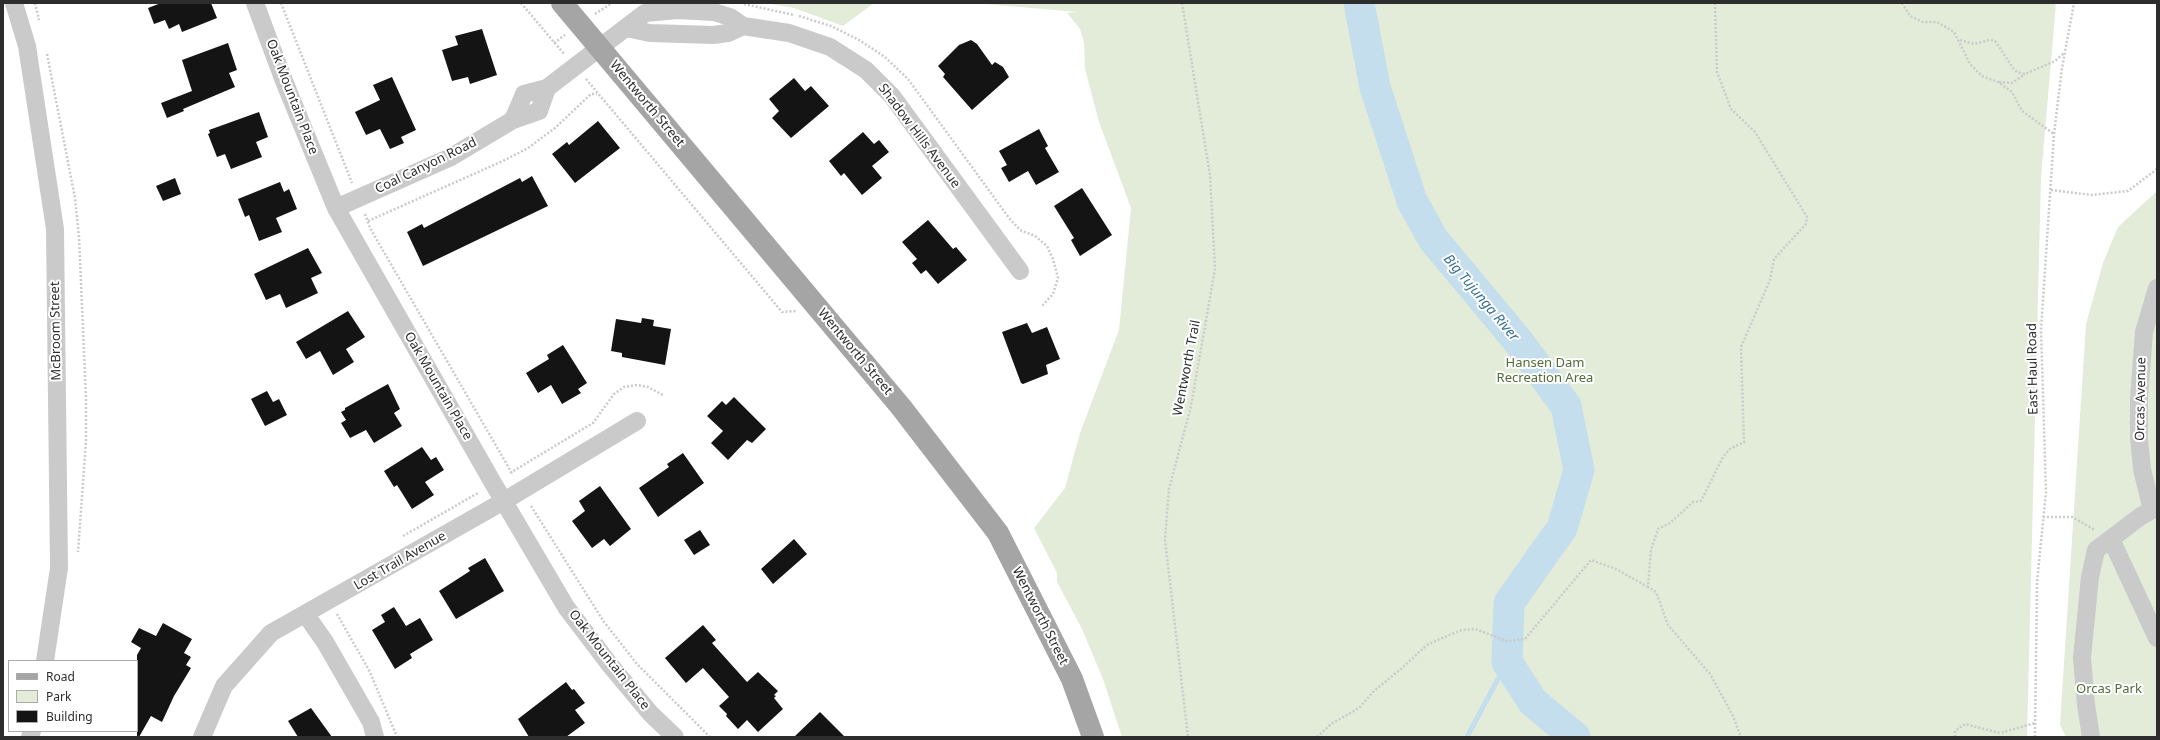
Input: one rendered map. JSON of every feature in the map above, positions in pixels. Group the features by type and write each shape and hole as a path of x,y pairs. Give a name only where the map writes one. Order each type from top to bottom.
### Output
{"main road":[{"name":"Wentworth Street","path":"562,3 901,407 998,533 1072,679 1093,737"}],"street":[{"name":"McBroom Street","path":"14,3 27,46 55,229 59,568 45,660"},
{"name":"Oak Mountain Place","path":"255,3 264,22 284,81 336,208 566,607 610,665 650,713 674,737"},
{"name":"Shadow Hills Avenue","path":"601,48 645,13 677,10 714,12 730,17 743,26 789,33 830,47 866,70 892,96 1020,271"},
{"path":"692,34 698,29 700,22 699,16 693,11"},
{"path":"626,28 650,33 713,35 728,33 743,26"},
{"name":"Coal Canyon Road","path":"336,208 450,157 513,120 539,111 547,88 601,48"},
{"name":"Orcas Avenue","path":"2111,539 2140,516 2152,510 2142,469 2139,438 2139,398 2144,332 2157,288"},
{"name":"Lost Trail Avenue","path":"202,737 224,686 271,633 306,615 504,501 637,421"},
{"path":"2091,737 2082,658 2085,624 2090,577 2096,550 2111,539 2157,638"},
{"path":"306,615 325,642 371,722 375,737"}],"path":[{"path":"281,3 368,221 522,490 604,622 637,664 710,737"},
{"path":"521,3 782,312 819,310"},
{"name":"Wentworth Trail","path":"1182,3 1210,175 1215,269 1191,406 1170,489 1166,513 1166,540 1188,737"},
{"path":"1648,587 1651,550 1658,529 1670,523 1693,502 1701,501 1723,457 1730,449 1744,442 1741,346 1770,280 1774,259 1806,224 1807,217 1755,132 1731,109 1717,72 1715,3"},
{"path":"1902,3 1910,16 1923,22 1937,22 1954,32 1960,40 1970,64 1982,76 1998,82 2012,92 2022,111 2054,134"},
{"name":"East Haul Road","path":"2035,737 2037,582 2046,492 2040,330 2054,134 2065,52 2074,3"},
{"path":"1960,40 1974,44 1990,40 1995,41 2013,68 2017,72 2025,74"},
{"path":"1998,82 2012,83 2025,74 2055,61 2065,52"},
{"path":"368,221 503,161 528,148 555,128 591,94 598,94"},
{"path":"2051,190 2092,195 2128,191 2157,169"},
{"path":"2043,517 2072,517 2111,539"},
{"path":"1317,737 1331,724 1359,708 1374,691 1427,645 1462,630 1475,629 1507,641 1525,639 1591,560 1616,569 1656,592 1668,625 1710,674 1733,716 1741,737"},
{"path":"330,601 370,672 397,737"},
{"path":"1955,737 1955,731 1965,724 2000,733 2035,723"}],"green space":[{"path":"766,3 874,3 843,26 794,8"},
{"name":"Hansen Dam Recreation Area","path":"974,3 2056,3 2041,178 2027,737 1122,737 1103,679 1082,629 1057,582 1057,573 1034,528 1065,488 1080,433 1119,330 1131,208 1099,122 1085,69 1084,43 1080,29 1067,13 1077,12"},
{"name":"Orcas Park","path":"2157,191 2157,737 2066,737 2060,725 2086,324 2103,263 2118,227"}],"building":[{"path":"161,3 211,3 217,18 182,32 179,24 169,29 165,20 154,24 148,8"},
{"path":"482,29 497,75 470,84 468,77 452,81 442,50 458,45 455,36"},
{"path":"971,40 977,44 992,65 995,62 1003,67 1009,77 972,110 943,77 945,74 938,66 959,45"},
{"path":"228,43 237,70 229,73 235,87 183,109 184,111 167,118 161,103 192,91 182,60"},
{"path":"392,77 416,130 401,137 404,143 390,149 380,129 366,135 355,112 380,100 373,85"},
{"path":"794,78 805,91 811,86 829,106 791,138 772,118 779,111 769,99"},
{"path":"259,112 268,137 256,142 262,157 231,169 225,154 217,157 208,134 210,133 209,130"},
{"path":"598,121 620,148 575,183 552,154 567,142 569,145"},
{"path":"1039,129 1048,146 1045,148 1059,172 1036,185 1028,171 1009,182 1001,168 1007,165 999,151"},
{"path":"863,132 874,144 879,140 889,152 872,166 882,178 862,195 844,173 841,176 829,161"},
{"path":"532,176 548,206 423,266 407,232 422,224 424,228 520,178 522,182"},
{"path":"175,178 181,194 163,201 156,186"},
{"path":"280,182 284,192 289,189 297,209 276,218 282,232 259,241 249,215 245,217 238,199"},
{"path":"1082,188 1112,235 1080,256 1071,240 1074,238 1054,206"},
{"path":"928,220 953,249 956,247 967,260 938,284 926,270 921,274 912,263 917,259 902,242"},
{"path":"308,248 322,273 311,278 318,293 286,308 280,294 266,300 254,274"},
{"path":"348,311 365,337 346,349 354,362 333,375 320,351 306,359 296,342"},
{"path":"642,318 654,320 653,326 671,329 665,365 622,357 622,353 611,351 616,319 641,323"},
{"path":"1027,323 1032,333 1047,327 1060,359 1046,365 1048,374 1023,384 1021,383 1002,332"},
{"path":"563,345 587,383 578,389 581,393 562,404 551,385 538,393 526,373 549,359 547,355"},
{"path":"388,384 400,409 394,413 402,426 374,443 366,430 350,438 341,423 346,420 341,412 345,410 345,408"},
{"path":"267,391 273,402 279,399 287,415 265,426 251,399"},
{"path":"734,397 766,429 752,443 747,440 728,460 711,443 723,431 707,416 722,401 726,405"},
{"path":"422,447 431,460 436,457 444,470 425,482 434,495 412,509 397,485 394,487 384,471"},
{"path":"683,453 704,483 658,517 639,488 669,467 667,464"},
{"path":"600,486 631,529 610,546 604,539 592,548 572,521 585,511 579,501"},
{"path":"700,530 710,545 694,555 684,540"},
{"path":"794,539 807,554 773,584 761,569"},
{"path":"485,558 504,591 456,619 439,591 470,571 468,568"},
{"path":"394,607 406,626 420,618 433,640 410,654 412,658 395,669 372,630 385,622 381,615"},
{"path":"163,623 192,639 184,653 191,657 186,665 191,668 174,696 162,722 151,716 139,737 137,737 137,655 141,648 131,642 139,628 156,636"},
{"path":"703,625 716,640 712,643 747,682 758,672 778,691 774,695 776,696 774,698 783,709 758,732 747,720 738,729 726,716 727,714 719,706 729,697 703,668 686,683 665,658"},
{"path":"566,682 572,690 574,689 585,703 575,710 585,723 566,737 529,737 518,719"},
{"path":"311,708 332,737 298,737 288,721"},
{"path":"820,712 845,737 794,737"}],"waterway":[{"name":"Big Tujunga River","path":"1359,3 1375,87 1412,201 1433,239 1518,341 1566,406 1579,470 1562,528 1509,603 1507,662 1533,702 1575,737"},
{"path":"1467,737 1507,662"}]}
